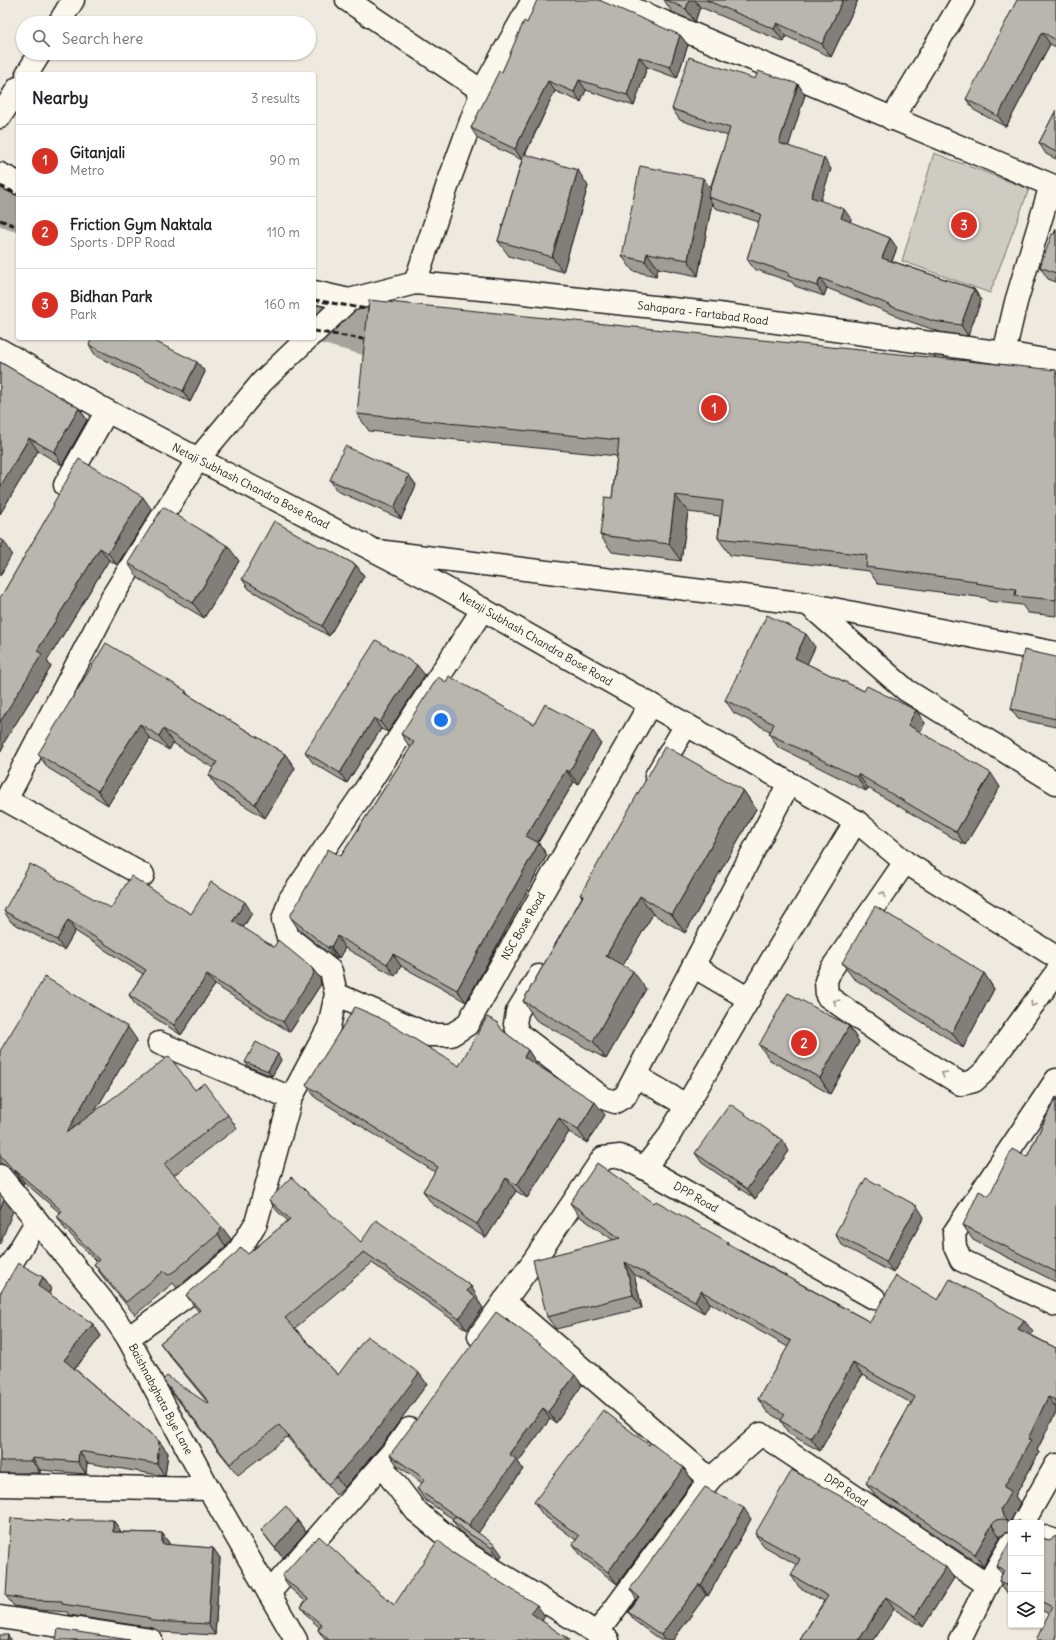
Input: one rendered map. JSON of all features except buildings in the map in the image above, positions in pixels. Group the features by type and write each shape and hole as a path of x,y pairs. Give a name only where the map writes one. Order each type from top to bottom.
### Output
{"street":[{"path":"64,16 74,0"},
{"path":"347,0 482,91"},
{"path":"415,283 449,181 482,91 534,0"},
{"path":"612,0 1053,186 1016,302 1004,353"},
{"path":"892,119 963,0"},
{"path":"28,72 36,60"},
{"path":"0,117 16,91"},
{"path":"0,174 16,182"},
{"name":"Sahapara - Fartabad Road","path":"316,293 346,302 415,283 515,292 718,314 1004,353 1056,362"},
{"path":"316,330 346,302"},
{"path":"144,875 3,805 112,597 198,459 262,382 306,340"},
{"name":"Netaji Subhash Chandra Bose Road","path":"0,350 108,411 377,551 483,609 856,821 905,862 1056,957"},
{"path":"58,499 108,411"},
{"path":"377,551 808,604 1056,653"},
{"path":"808,604 906,690 1056,783"},
{"path":"128,1338 192,1292 236,1255 256,1223 291,1098 329,1027 336,994 331,971 288,937 283,920 290,899 361,796 483,609"},
{"name":"NSC Bose Road","path":"336,994 429,1035 451,1035 466,1025 650,704"},
{"path":"647,792 686,725"},
{"path":"550,957 517,1012 515,1024 519,1034 603,1098 615,1102 625,1096 636,1076 789,783"},
{"path":"644,1168 667,1139 749,998 856,821"},
{"path":"905,862 830,971 826,981 827,996 894,1043 961,1084 974,1081 984,1072 1056,973"},
{"path":"693,966 749,998"},
{"path":"159,1043 291,1098"},
{"path":"636,1076 686,1105"},
{"path":"1056,1080 954,1233 955,1247 961,1260 1056,1305"},
{"name":"DPP Road","path":"465,1355 535,1259 603,1158 620,1156 644,1168 874,1298"},
{"name":"Baishnabghata Bye Lane","path":"0,1176 102,1300 128,1338 208,1489 296,1640"},
{"path":"0,1282 37,1221"},
{"path":"381,1465 416,1511 468,1554 603,1637 710,1479 504,1301"},
{"path":"269,1593 381,1465 423,1411"},
{"name":"DPP Road","path":"710,1479 761,1434 987,1585"},
{"path":"1025,1520 1056,1464"},
{"path":"0,1485 208,1489"},
{"path":"1044,1537 1056,1541"},
{"path":"960,1640 987,1585 1008,1549"},
{"path":"0,1617 151,1640"}],"shaded area":[{"path":"934,153 1029,189 990,293 902,261"}],"waterway":[{"path":"0,194 16,203"},
{"path":"316,314 376,330 440,338"}],"railway":[{"path":"0,186 16,193"},
{"path":"0,220 16,226"},
{"path":"316,300 379,311"},
{"path":"316,331 375,341"}],"place":[{"name":"Bidhan Park","path":"964,225"},
{"name":"Gitanjali","path":"714,408"},
{"name":"Friction Gym Naktala","path":"804,1043"}]}
